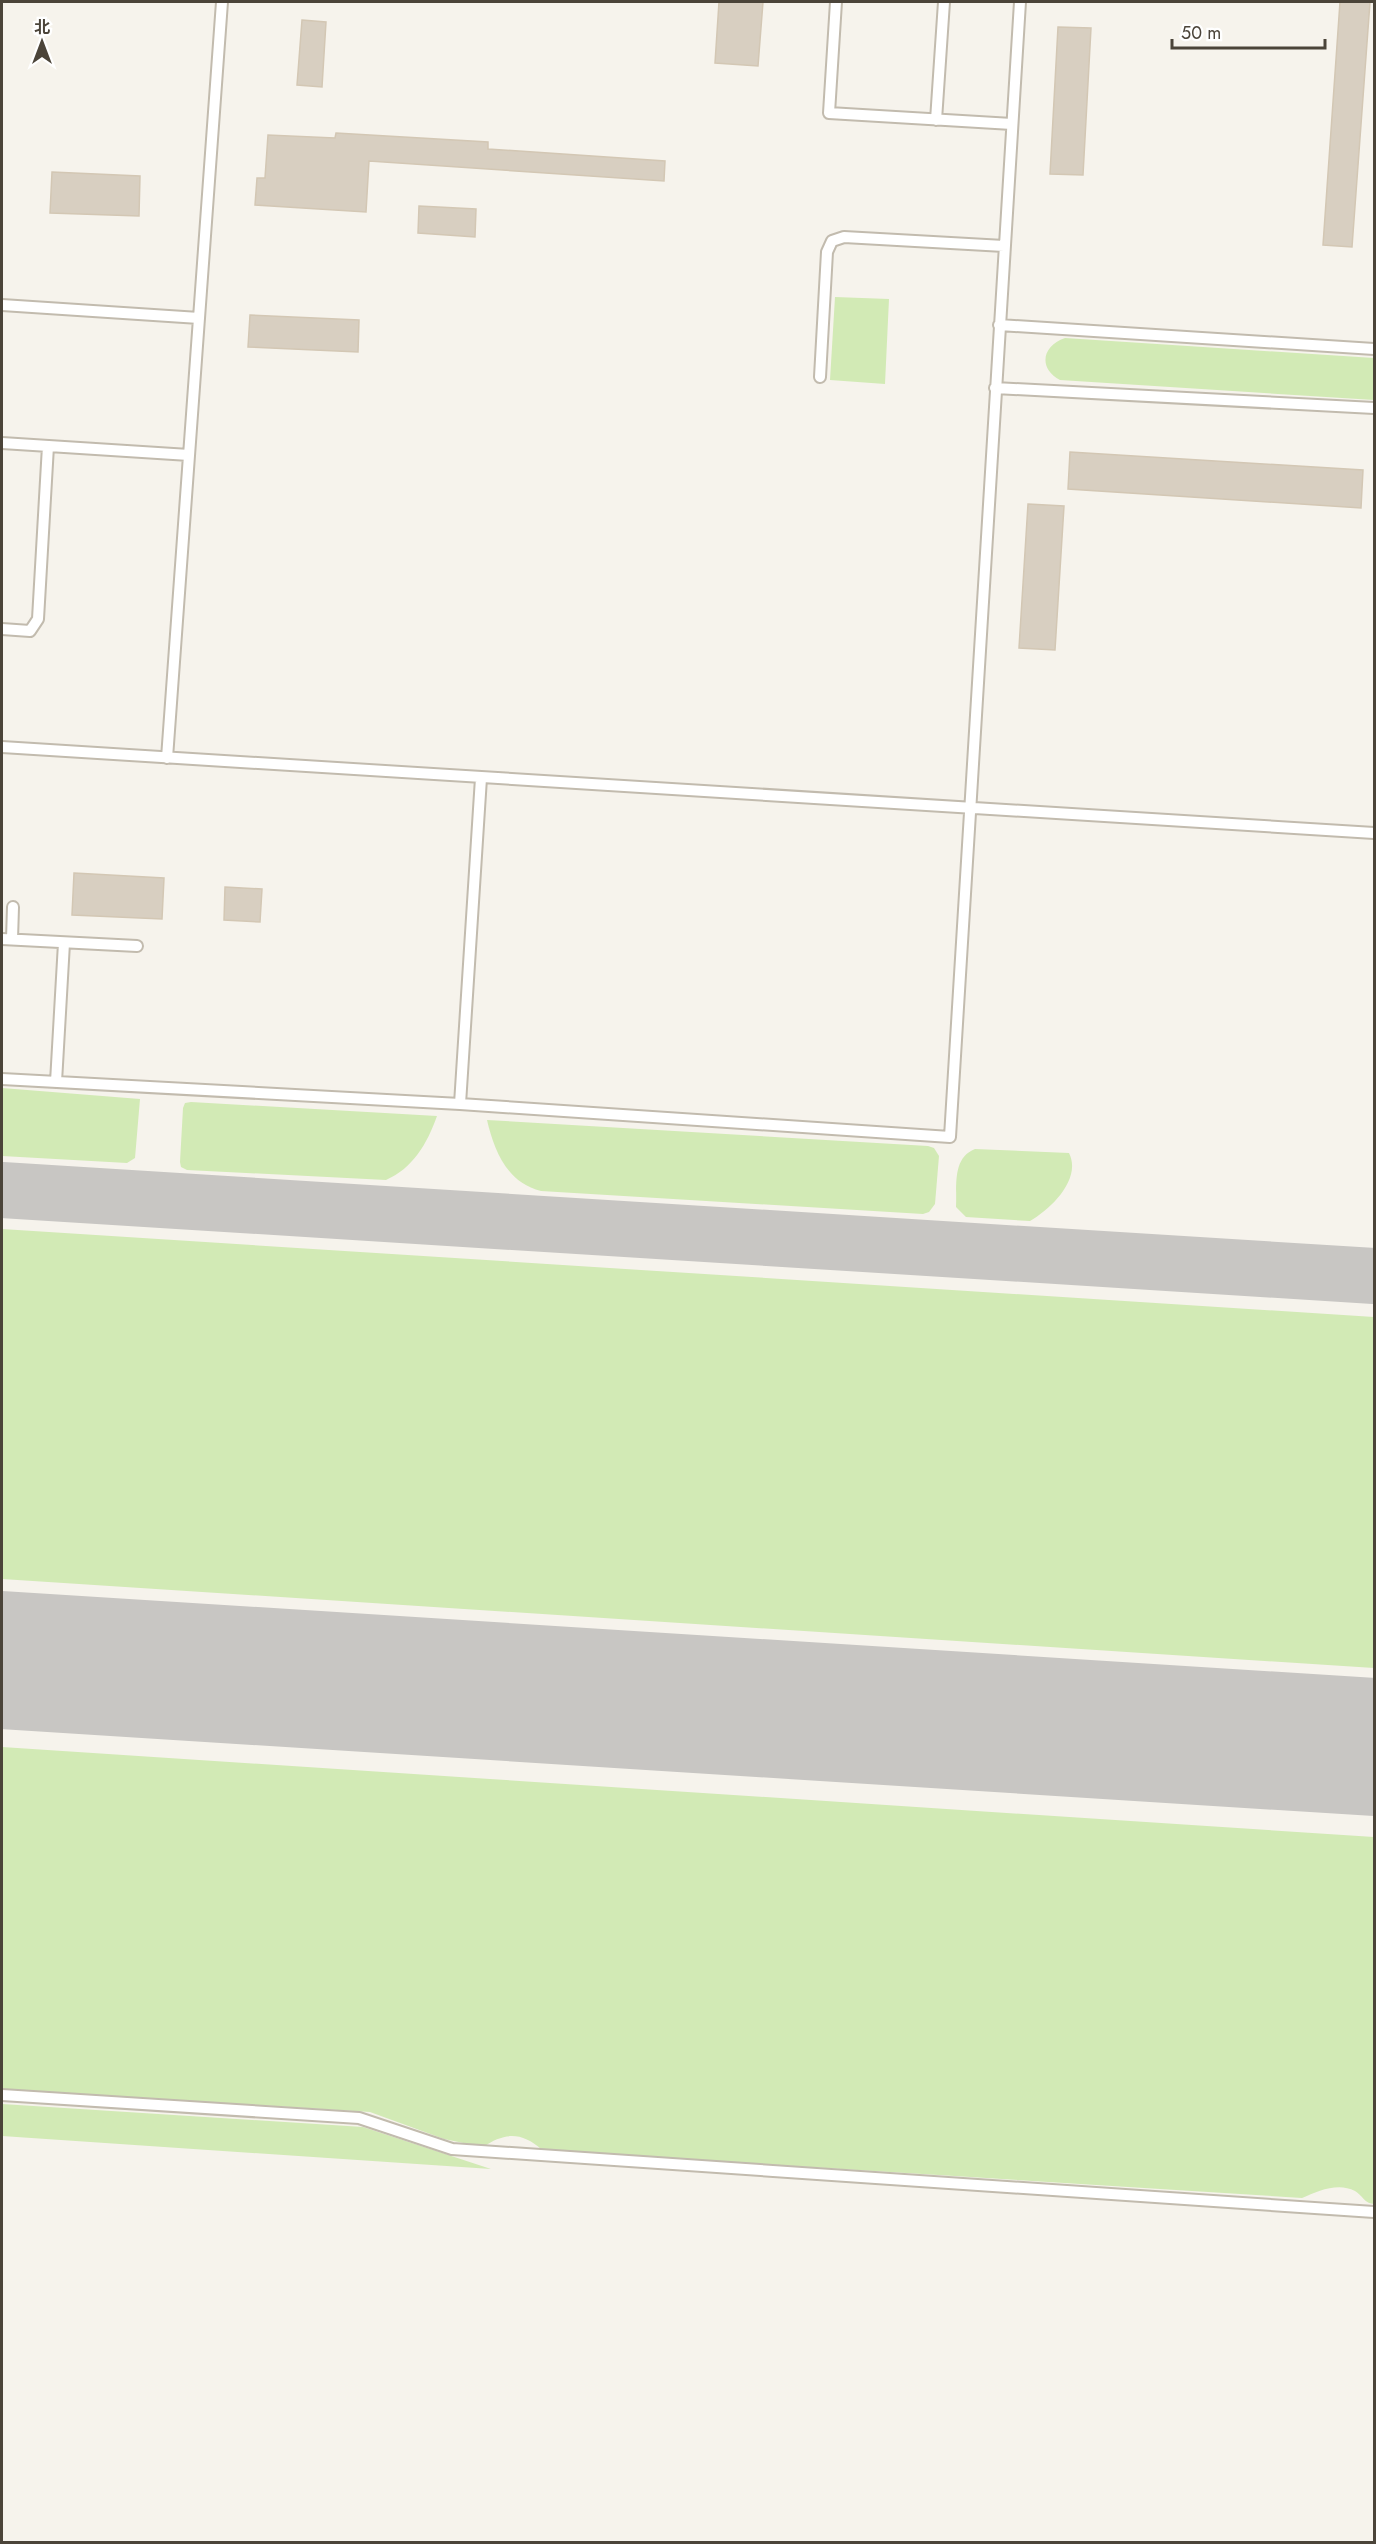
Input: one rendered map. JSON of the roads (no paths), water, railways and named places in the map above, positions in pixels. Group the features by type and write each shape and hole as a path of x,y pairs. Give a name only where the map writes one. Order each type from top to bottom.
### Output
{"lane":[{"path":"167,758 222,2"},
{"path":"836,2 829,113 1012,124"},
{"path":"936,120 944,2"},
{"path":"2,1079 460,1104 950,1137 1020,2"},
{"path":"820,377 827,252 832,241 844,237 1004,246"},
{"path":"2,305 199,318"},
{"path":"999,324 1374,349"},
{"path":"995,388 1374,408"},
{"path":"2,443 189,455"},
{"path":"2,629 30,631 38,619 48,446"},
{"path":"2,747 1374,833"},
{"path":"460,1104 481,778"},
{"path":"13,907 7,939 136,946"},
{"path":"56,1082 64,943"},
{"path":"2,2095 359,2118 452,2149 1374,2212"}]}
